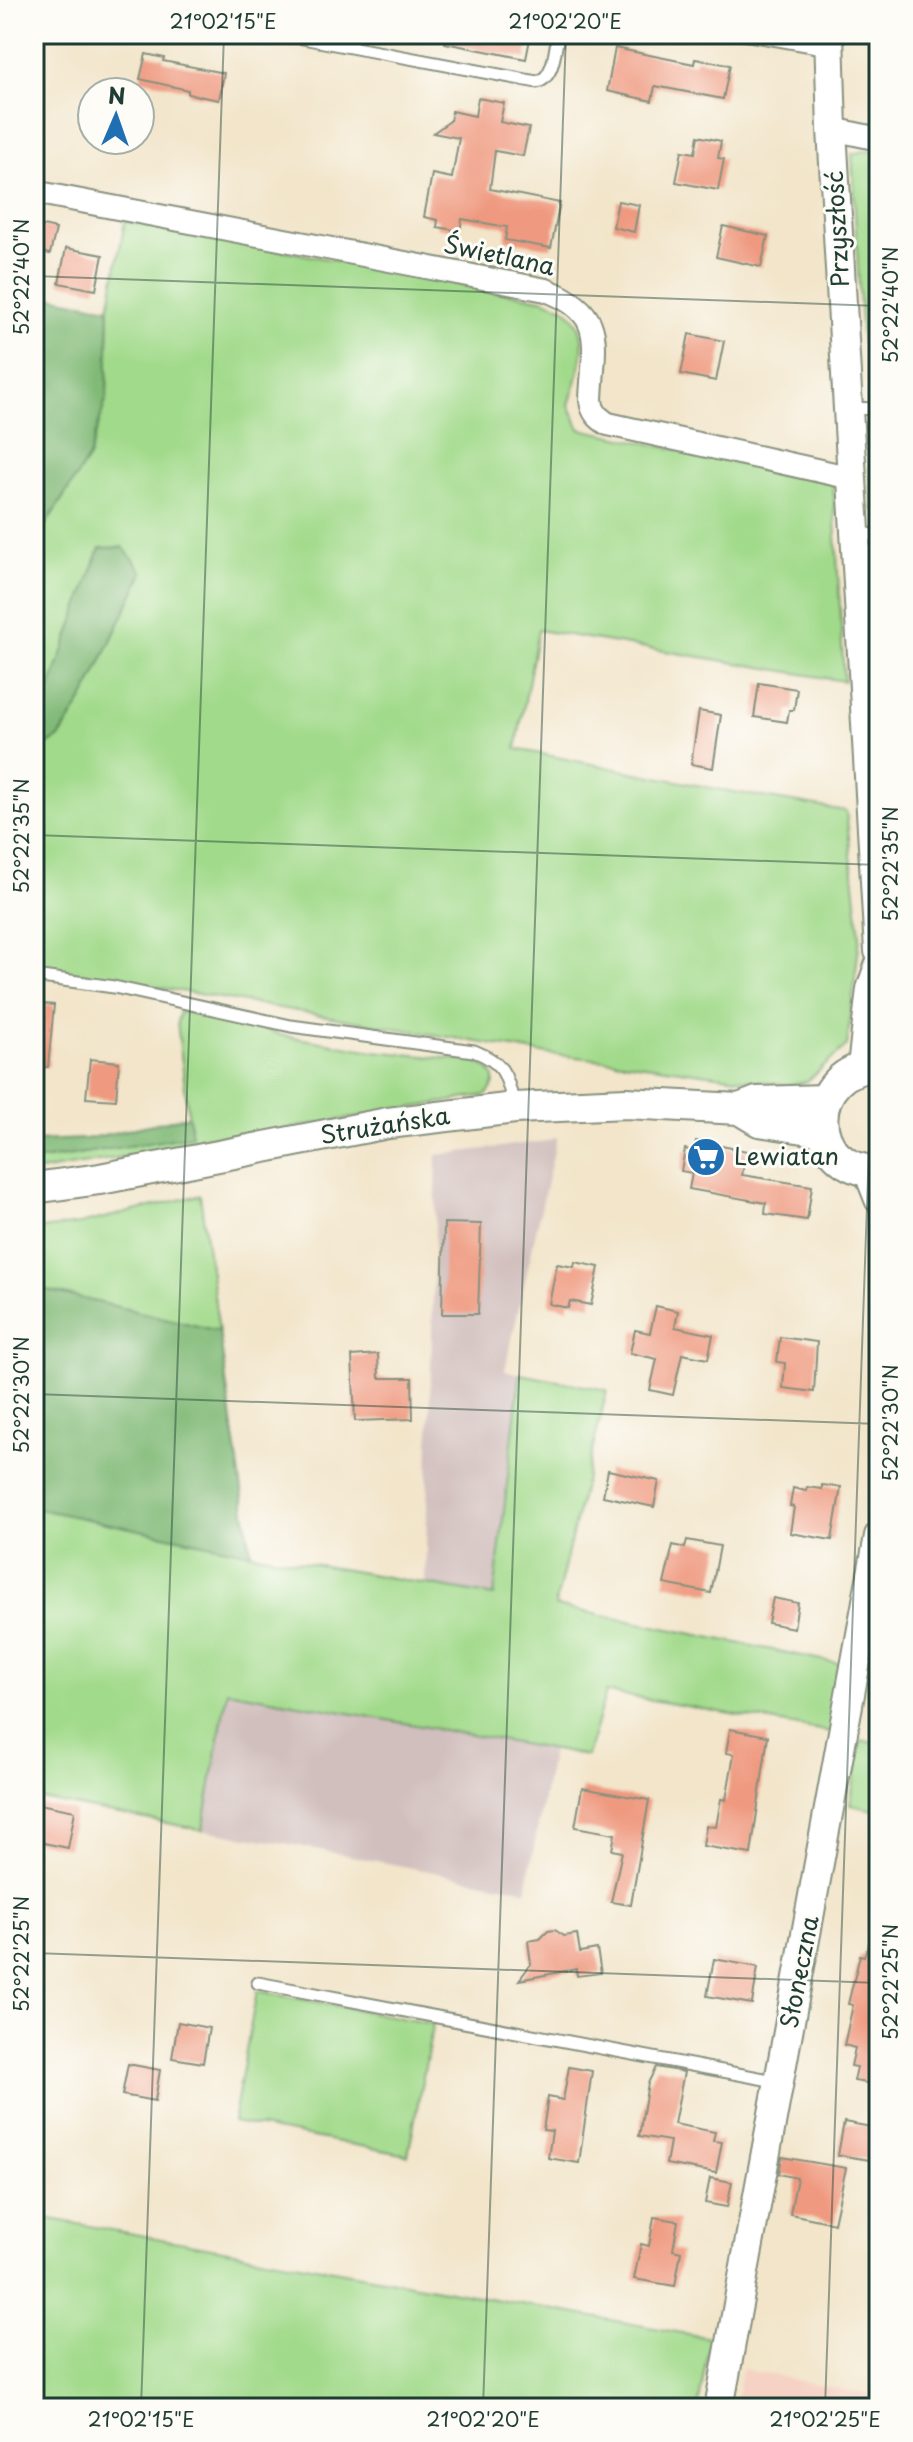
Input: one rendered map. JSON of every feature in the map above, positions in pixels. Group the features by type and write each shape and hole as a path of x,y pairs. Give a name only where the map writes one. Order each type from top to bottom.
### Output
{"main road":[{"path":"870,1066 847,1073 825,1100 822,1113 828,1145 839,1158 853,1167 874,1171"},
{"name":"Strużańska","path":"34,1188 100,1179 388,1123 515,1108 626,1103 739,1109 757,1102 825,1100"},
{"name":"Strużańska","path":"739,1109 759,1121 823,1131"}],"street":[{"name":"Przyszłość","path":"829,42 852,478 867,534 879,951"},
{"path":"832,129 879,139"},
{"name":"Świetlana","path":"34,192 546,290 576,304 594,330 591,400 598,418 608,424 852,478"},
{"path":"870,1066 871,989 879,966"},
{"path":"874,1171 879,1199"},
{"name":"Słoneczna","path":"719,2408 879,1536"}],"lane":[{"path":"281,34 537,82 544,81 549,73 558,34"},
{"path":"743,34 829,42"},
{"path":"848,408 879,409"},
{"path":"34,976 114,987 291,1026 474,1051 490,1057 504,1069 515,1108"},
{"path":"258,1983 780,2082"}],"shaded area":[{"path":"557,1137 505,1370 520,1374 494,1596 425,1584 437,1155 547,1141"},
{"path":"227,1690 552,1750 526,1890 203,1830"},
{"path":"742,2369 879,2397 879,2408 735,2408"}],"green space":[{"path":"865,151 879,153 879,347 862,344 852,154"},
{"path":"125,221 546,300 564,308 580,329 582,354 569,405 580,429 833,483 844,681 538,630 516,749 846,811 860,936 847,1046 806,1082 787,1085 548,1054 34,966 34,749 60,737 85,696 143,573 133,558 100,548 34,733 34,552 37,538 89,457 107,396 109,308"},
{"path":"34,294 109,308 107,396 89,457 37,538 34,552"},
{"path":"871,413 879,413 879,511 872,510 866,419"},
{"path":"123,547 143,572 85,696 59,737 34,749 34,733 100,548"},
{"path":"180,1011 260,1027 280,1035 374,1051 473,1061 490,1070 494,1084 486,1095 34,1172 34,1161 191,1136 177,1022"},
{"path":"189,1116 192,1136 34,1161 34,1141 86,1139"},
{"path":"200,1195 219,1331 34,1287 34,1230 80,1224"},
{"path":"34,1287 219,1331 251,1553 34,1508"},
{"path":"520,1374 607,1390 555,1606 842,1664 832,1732 606,1692 587,1756 227,1691 203,1830 34,1798 34,1508 251,1553 494,1596"},
{"path":"861,1740 879,1744 879,1811 850,1805"},
{"path":"257,1991 433,2024 408,2155 233,2122"},
{"path":"34,2216 710,2338 698,2408 34,2408"}],"building":[{"path":"446,34 531,34 526,59 445,43"},
{"path":"615,48 694,64 695,59 730,65 723,99 655,86 652,101 607,91"},
{"path":"146,54 164,58 163,61 224,73 219,100 188,94 188,90 156,83 156,76 141,76"},
{"path":"478,98 504,103 500,122 529,128 523,156 495,151 490,189 560,203 551,248 505,240 507,227 462,219 460,231 437,227 438,220 424,217 432,174 452,178 459,138 433,133 450,121 452,111 475,116"},
{"path":"698,136 721,141 718,158 724,159 718,190 676,182 682,151 695,153"},
{"path":"618,201 639,205 634,232 613,227"},
{"path":"34,224 56,229 50,254 34,251"},
{"path":"723,226 768,236 761,267 716,257"},
{"path":"66,248 103,255 96,290 59,283"},
{"path":"689,334 724,341 716,381 681,374"},
{"path":"759,683 797,689 794,710 789,710 787,722 754,717"},
{"path":"699,711 721,715 713,768 691,764"},
{"path":"34,1003 54,1005 48,1067 34,1067"},
{"path":"90,1059 119,1062 116,1100 86,1098"},
{"path":"696,1141 747,1151 742,1175 812,1186 807,1220 765,1214 766,1203 689,1189 692,1173 681,1171 685,1149 694,1151"},
{"path":"444,1223 481,1224 478,1314 442,1314"},
{"path":"575,1262 599,1267 591,1305 570,1301 568,1308 549,1304 557,1264 574,1267"},
{"path":"656,1306 678,1311 675,1327 713,1335 708,1359 682,1354 673,1395 650,1390 657,1359 630,1353 635,1330 650,1333"},
{"path":"780,1337 817,1342 814,1392 783,1388 785,1363 777,1362"},
{"path":"378,1354 379,1378 412,1378 413,1419 355,1421 352,1356"},
{"path":"608,1470 659,1481 654,1507 603,1496"},
{"path":"822,1485 841,1487 832,1540 790,1533 793,1488 806,1491 807,1487 822,1489"},
{"path":"687,1540 720,1546 711,1593 664,1584 673,1545 685,1548"},
{"path":"773,1598 798,1603 794,1628 768,1623"},
{"path":"730,1729 768,1736 751,1854 703,1846 706,1826 716,1827 721,1799 726,1800 734,1754 726,1753"},
{"path":"582,1788 649,1800 631,1905 611,1902 622,1852 612,1850 615,1834 575,1827"},
{"path":"34,1803 75,1811 68,1848 34,1841"},
{"path":"878,1920 879,2004 870,2049 879,2051 879,2085 854,2081 857,2067 851,2066 855,2048 844,2045 853,2005 848,2004 860,1955 864,1956"},
{"path":"555,1930 564,1936 577,1934 580,1952 597,1949 601,1973 577,1976 576,1969 519,1980 531,1964 528,1941 540,1939 548,1931"},
{"path":"714,1959 758,1967 752,2004 707,1996"},
{"path":"178,2022 209,2028 203,2063 172,2058"},
{"path":"128,2064 160,2070 155,2101 122,2095"},
{"path":"569,2067 592,2071 579,2163 548,2158 552,2131 543,2130 548,2097 563,2100"},
{"path":"656,2067 684,2072 674,2124 715,2132 713,2141 722,2142 716,2173 666,2164 670,2141 639,2136 648,2083"},
{"path":"844,2122 877,2128 870,2160 838,2155"},
{"path":"782,2157 846,2168 834,2223 790,2214 797,2178 779,2174"},
{"path":"710,2178 732,2182 727,2207 705,2203"},
{"path":"654,2217 678,2221 673,2250 681,2252 675,2286 634,2279 641,2244 649,2246"}],"place":[{"name":"Lewiatan","path":"706,1157"}]}
